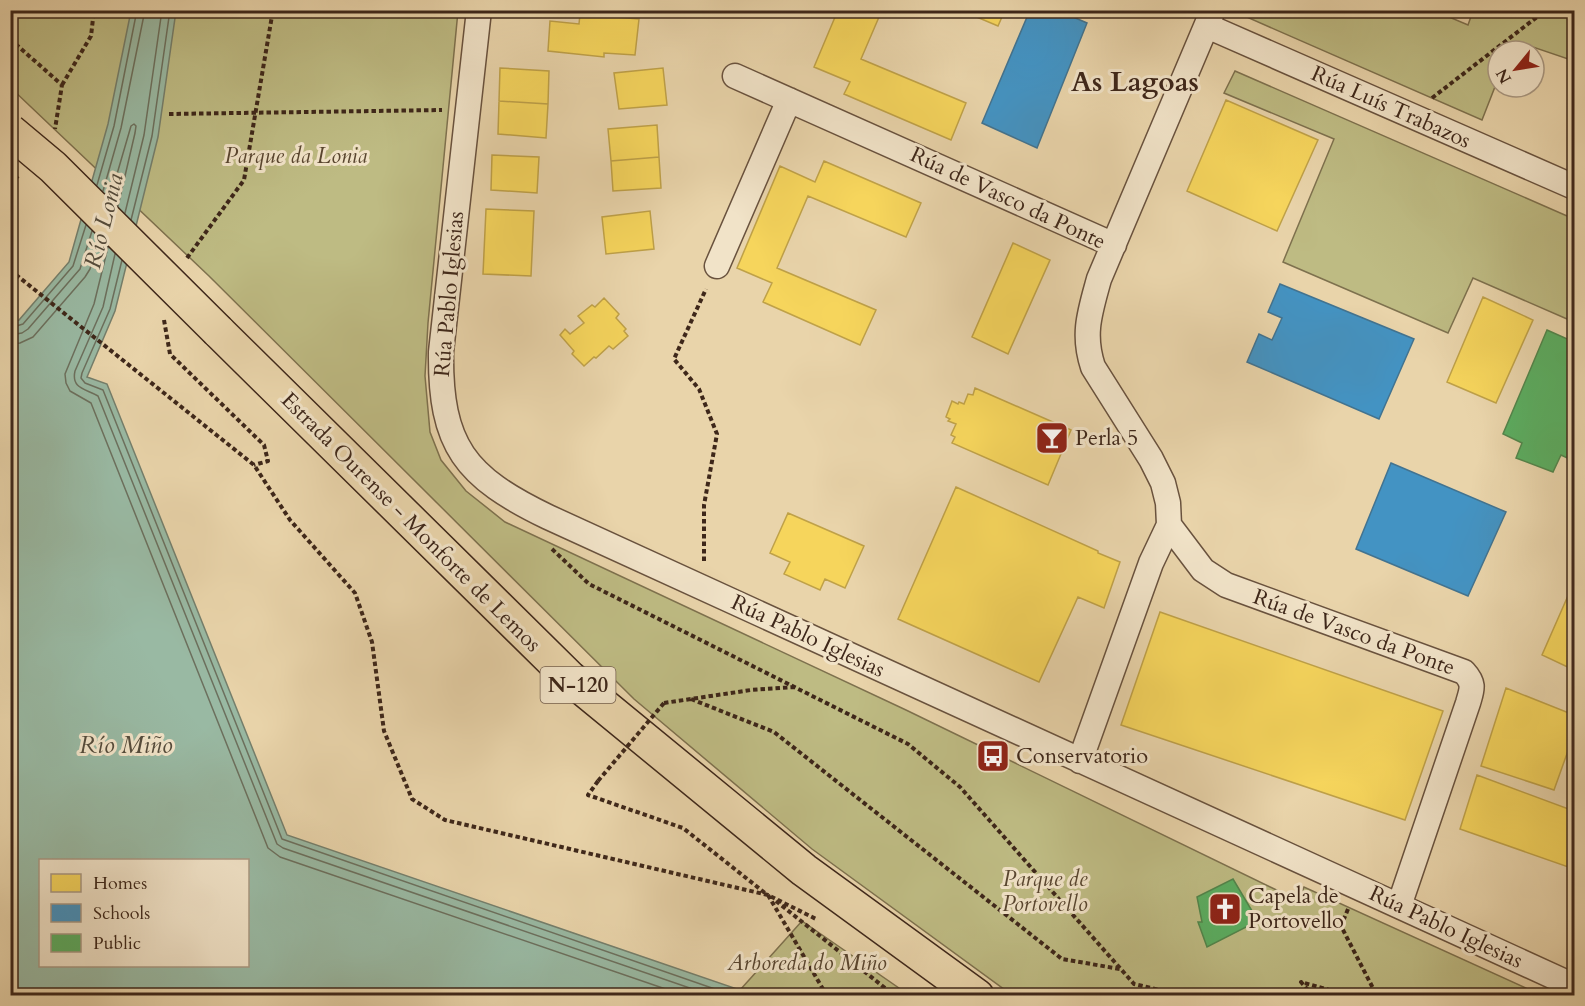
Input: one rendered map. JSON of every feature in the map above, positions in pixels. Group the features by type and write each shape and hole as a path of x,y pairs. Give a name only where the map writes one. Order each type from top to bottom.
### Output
{"highway":[{"name":"Estrada Ourense - Monforte de Lemos","path":"10,131 53,167 570,678 804,870 977,996"}],"street":[{"name":"Rúa Pablo Iglesias","path":"479,10 441,352 440,385 443,409 450,431 470,465 500,490 527,507 1575,986"},
{"name":"Rúa Luís Trabazos","path":"1210,18 1410,115 1575,187"},
{"path":"1114,245 1210,18"},
{"name":"Rúa de Vasco da Ponte","path":"735,76 1114,245 1099,279 1089,315 1086,334 1088,350 1100,381 1151,459 1163,483 1168,502 1169,525 1203,570 1226,585 1464,672 1470,679 1472,687 1468,703 1399,906"},
{"path":"717,266 789,100"},
{"path":"1080,761 1151,562 1169,525"}],"path":[{"path":"55,130 62,85 91,36 94,10"},
{"path":"186,259 244,180 273,10"},
{"path":"1410,115 1546,10"},
{"path":"10,39 62,85"},
{"path":"169,114 467,110"},
{"path":"10,184 25,170"},
{"path":"704,588 704,505 717,434 699,389 674,358 717,266"},
{"path":"10,270 254,465 290,520 355,593 372,642 384,731 412,799 445,820 768,895 828,996"},
{"path":"163,310 170,354 264,445 268,461 254,465"},
{"path":"527,507 546,543 589,584 908,744 960,787 1134,984 1185,996"},
{"path":"794,687 751,690 664,703 588,795 683,828 895,996"},
{"path":"691,699 774,732 1062,959 1122,970"},
{"path":"1358,887 1341,926 1377,996"},
{"path":"1313,996 1300,982 1351,996"}],"green space":[{"path":"11,11 458,11 425,376 430,432 441,460 466,491 505,522 906,710 1299,901 1304,887 1526,988 1531,995 1013,995 1008,992 812,849 634,699 209,276 11,88"},
{"path":"1244,11 1435,11 1468,25 1473,11 1574,11 1574,61 1546,51 1546,39 1486,39 1486,99 1490,99 1482,120 1242,15"},
{"path":"1235,71 1574,219 1574,322 1473,278 1448,333 1283,262 1334,139 1224,93"},
{"name":"Arboreda do Miño","path":"802,921 909,995 741,996 740,990"}],"water":[{"name":"Río Miño","path":"131,11 176,11 158,137 115,311 87,377 107,384 287,835 740,990 741,995 11,995 10,322 19,320 69,262 108,124"}],"building: Homes":[{"path":"838,10 882,10 861,59 966,103 951,140 844,94 850,82 814,67"},
{"path":"960,10 1005,10 998,26"},
{"path":"580,14 639,19 635,55 604,53 604,57 548,51 550,21 579,24"},
{"path":"500,68 549,71 548,104 499,101"},
{"path":"663,68 667,105 619,109 614,73"},
{"path":"1226,100 1318,140 1277,231 1187,191"},
{"path":"499,101 548,104 546,138 498,134"},
{"path":"657,125 659,157 611,161 608,129"},
{"path":"492,155 539,157 537,193 491,190"},
{"path":"659,157 661,188 613,191 611,161"},
{"path":"824,161 921,203 906,237 808,196 777,268 876,310 860,345 763,302 772,283 737,268 780,166 815,182"},
{"path":"486,209 534,211 531,276 483,274"},
{"path":"650,211 654,249 606,254 602,217"},
{"path":"1013,243 1050,260 1008,354 972,337"},
{"path":"1483,297 1533,320 1496,403 1447,382"},
{"path":"604,298 619,314 616,318 626,329 624,331 628,336 613,349 609,346 584,366 572,354 574,351 560,335 565,329 570,334 584,323 578,316 592,305 595,307"},
{"path":"975,388 1071,430 1048,485 952,443 955,437 951,435 956,424 948,421 950,419 946,417 952,401 964,404 968,394 973,395"},
{"path":"956,487 1120,562 1104,608 1078,597 1039,682 898,619"},
{"path":"788,513 864,546 845,588 825,579 820,590 784,574 790,562 770,553"},
{"path":"1574,582 1574,670 1542,655"},
{"path":"1160,612 1443,711 1405,820 1121,725"},
{"path":"1506,688 1574,715 1574,734 1554,790 1481,766"},
{"path":"1477,775 1574,811 1574,869 1460,829"}],"building: Schools":[{"path":"1030,10 1057,10 1087,23 1037,148 982,123"},
{"path":"1280,284 1414,339 1379,419 1247,362 1259,334 1272,340 1282,318 1268,312"},
{"path":"1391,463 1506,512 1468,596 1356,549"}],"building: Public":[{"path":"1547,330 1574,342 1574,461 1561,455 1553,472 1516,458 1522,443 1503,434"},
{"name":"Capela de Portovello","path":"1233,879 1258,921 1207,947 1198,922 1202,922 1197,897"}],"place":[{"name":"Perla 5","path":"1052,438"},
{"name":"Conservatorio","path":"993,756"},
{"name":"Capela de Portovello","path":"1225,909"}],"district":[{"name":"As Lagoas","path":"1135,82"}],"park label":[{"name":"Parque da Lonia","path":"296,156"},
{"name":"Parque de Portovello","path":"1045,892"}],"water label":[{"name":"Río Lonia","path":"104,221"}]}
